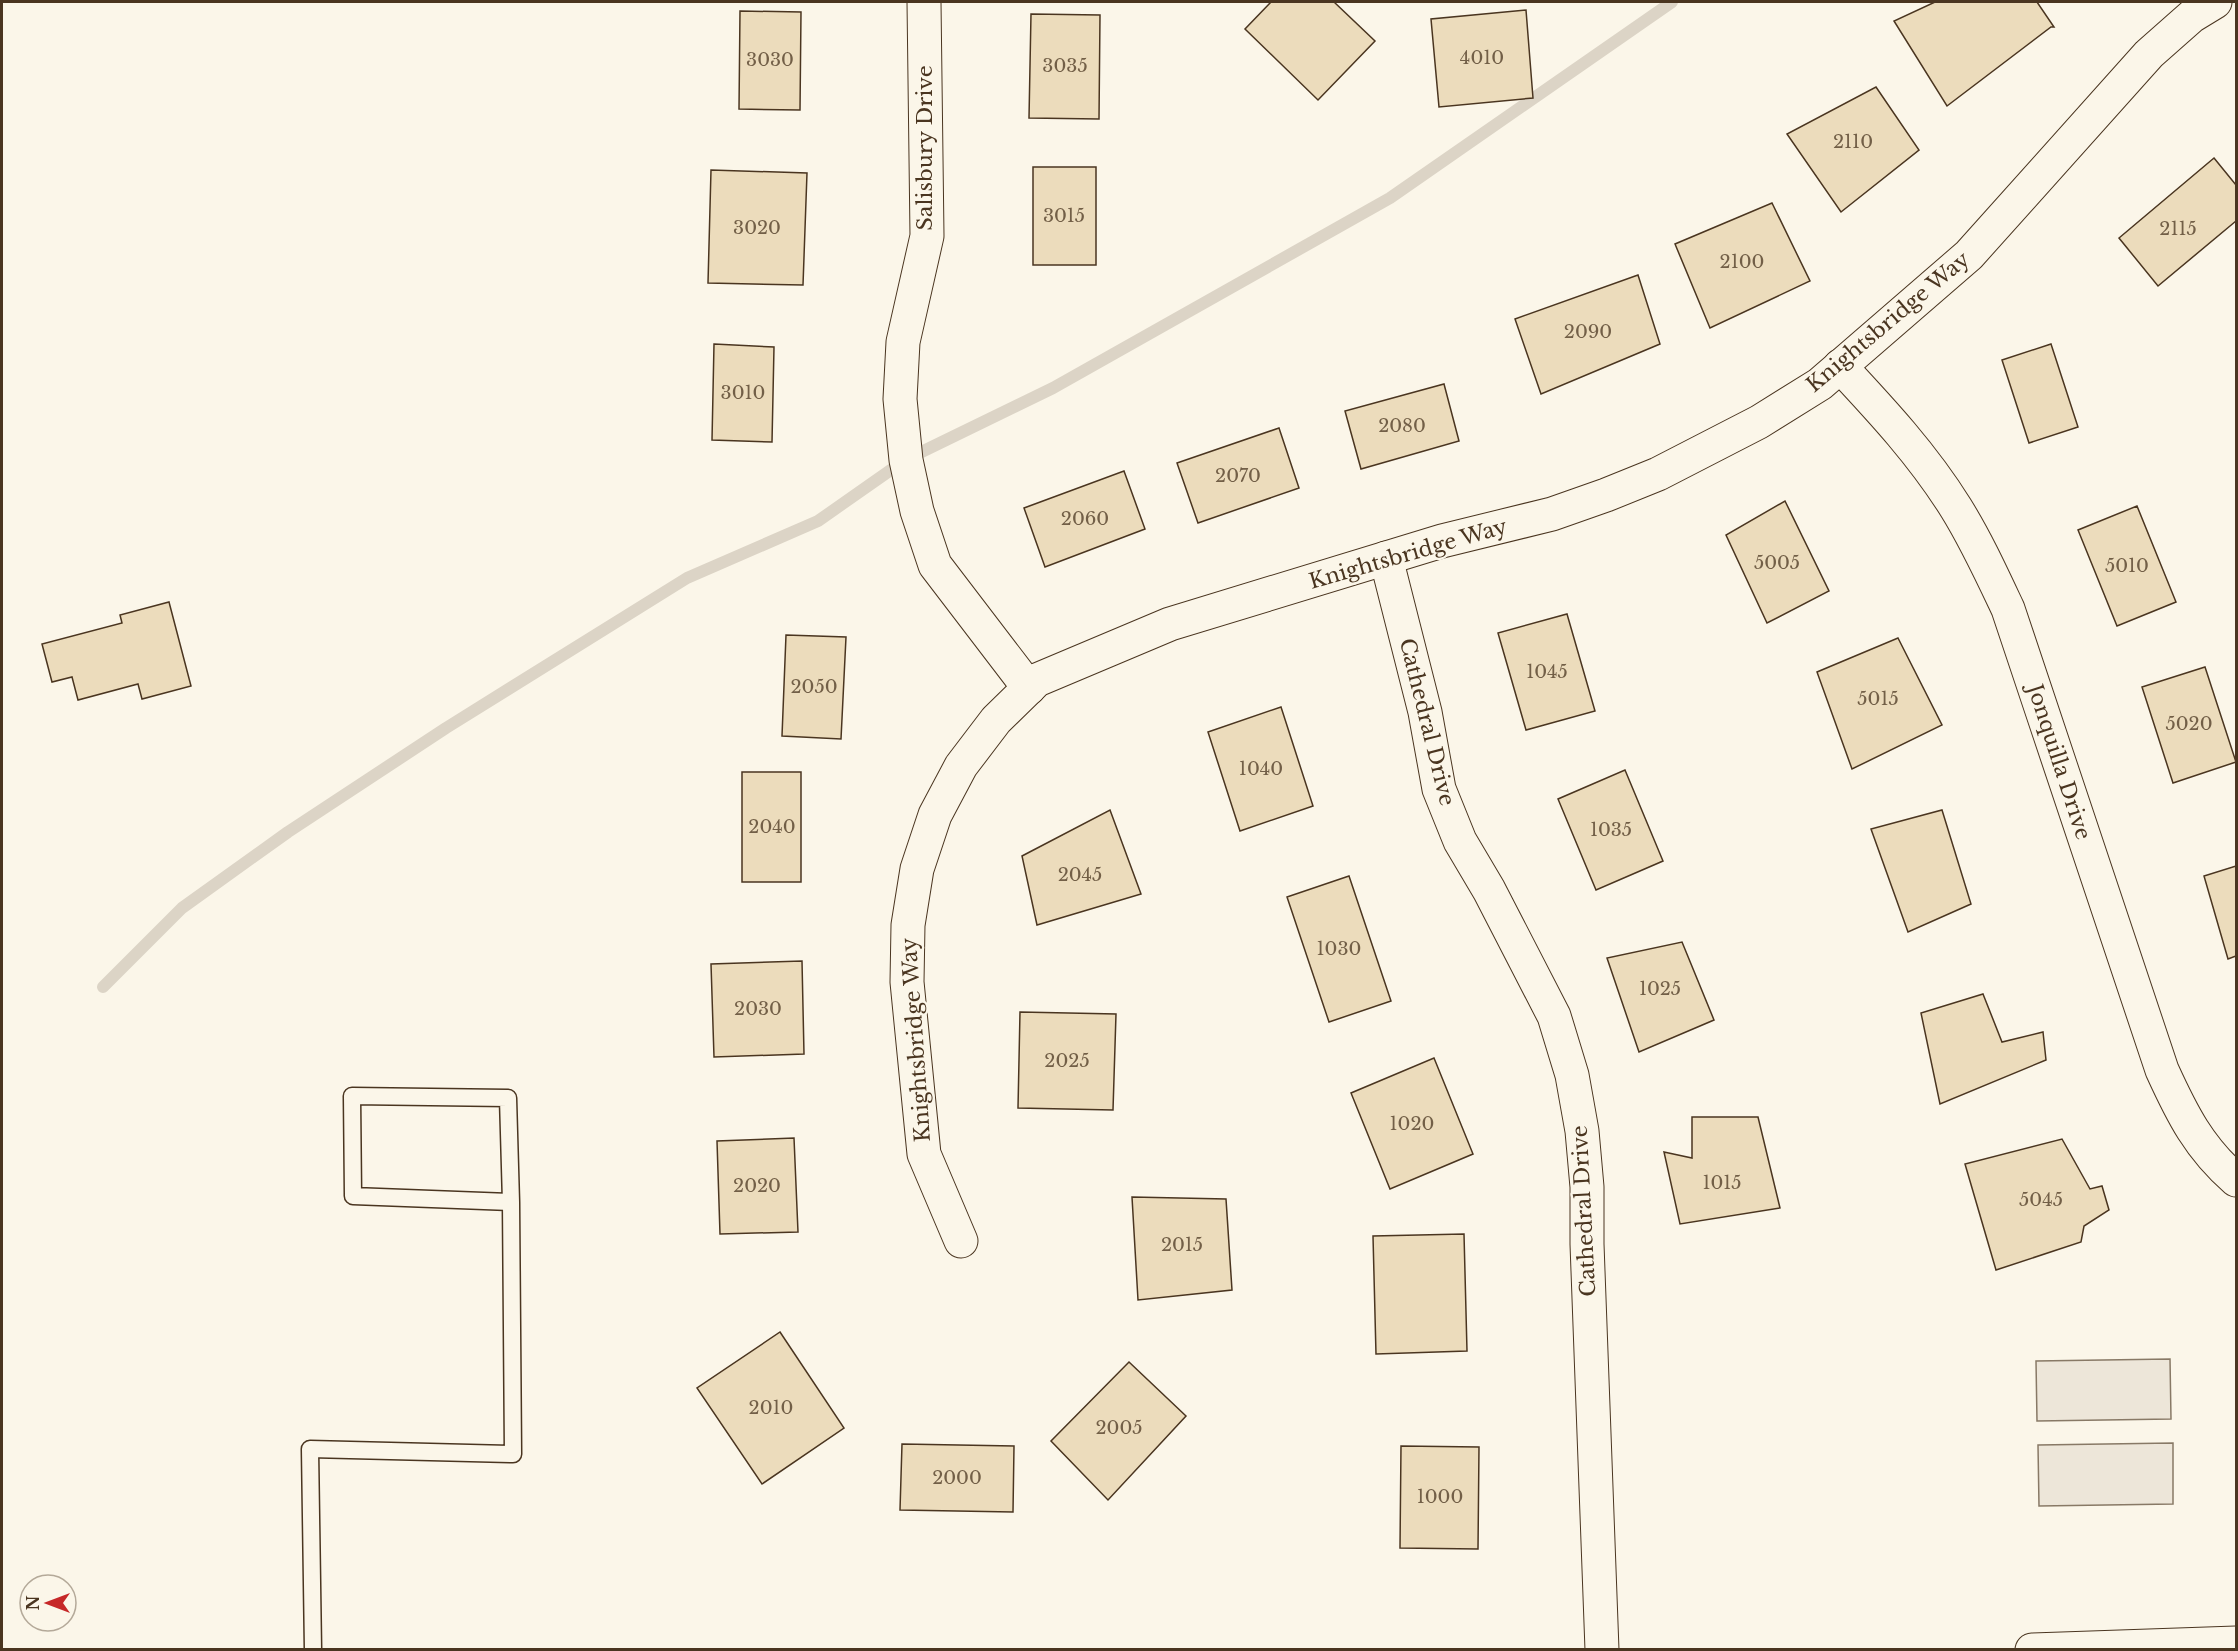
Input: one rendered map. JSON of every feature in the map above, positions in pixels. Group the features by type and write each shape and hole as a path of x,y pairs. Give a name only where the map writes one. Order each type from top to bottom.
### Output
{"street":[{"name":"Salisbury Drive","path":"924,2 927,236 903,342 900,399 906,460 917,511 935,565 1029,688"},
{"name":"Knightsbridge Way","path":"961,1241 924,1154 907,982 908,925 917,869 935,815 962,766 996,720 1037,680 1170,624 1442,541 1552,514 1658,474 1759,422 1820,384 1969,255 2150,54 2192,16 2216,2"},
{"name":"Jonquilla Drive","path":"1840,366 1889,417 1924,461 1956,508 1984,558 2008,609 2162,1070 2186,1121 2221,1166 2236,1180"},
{"name":"Cathedral Drive","path":"1386,558 1425,712 1439,789 1460,841 1489,890 1554,1016 1572,1075 1582,1131 1587,1187 1587,1244 1602,1650"},
{"path":"2032,1650 2236,1643"}],"lane":[{"path":"313,1650 310,1449 513,1454 511,1202 508,1098 352,1096 353,1196 511,1202"}],"shaded area":[{"path":"2170,1359 2171,1419 2037,1421 2036,1361"},
{"path":"2173,1443 2173,1504 2039,1506 2038,1445"}],"building":[{"path":"1271,2 1334,2 1375,41 1318,100 1245,29"},
{"path":"1935,2 2037,2 2054,27 1947,106 1894,21"},
{"path":"1526,10 1533,98 1439,107 1431,19"},
{"path":"740,11 801,12 800,110 739,109"},
{"path":"1031,14 1100,15 1099,119 1029,118"},
{"path":"1876,87 1919,150 1841,212 1787,134"},
{"path":"2214,158 2236,185 2236,221 2158,286 2119,238"},
{"path":"1033,167 1096,167 1096,265 1033,265"},
{"path":"711,170 807,173 803,285 708,283"},
{"path":"1772,203 1810,281 1710,328 1675,244"},
{"path":"1638,275 1660,344 1541,394 1515,319"},
{"path":"714,344 774,347 772,442 712,440"},
{"path":"2051,344 2078,427 2029,443 2002,360"},
{"path":"1444,384 1459,441 1361,469 1345,411"},
{"path":"1279,428 1299,488 1198,523 1177,463"},
{"path":"1124,471 1145,529 1045,567 1024,508"},
{"path":"1785,501 1829,591 1767,623 1726,535"},
{"path":"2137,506 2176,602 2117,626 2078,530"},
{"path":"169,602 191,686 142,699 138,684 78,700 72,677 52,682 42,644 122,623 120,615"},
{"path":"1567,614 1595,711 1526,730 1498,633"},
{"path":"786,635 846,637 841,739 782,736"},
{"path":"1898,638 1942,725 1852,769 1817,672"},
{"path":"2205,667 2236,762 2173,783 2142,687"},
{"path":"1281,707 1313,806 1240,831 1208,732"},
{"path":"1625,770 1663,861 1596,890 1558,799"},
{"path":"742,772 801,772 801,882 742,882"},
{"path":"1110,810 1141,894 1037,925 1022,856"},
{"path":"1942,810 1971,904 1908,932 1871,829"},
{"path":"2236,866 2236,956 2228,959 2204,876"},
{"path":"1349,876 1391,1001 1329,1022 1287,897"},
{"path":"1682,942 1714,1020 1639,1052 1607,958"},
{"path":"802,961 804,1054 714,1057 711,964"},
{"path":"1983,994 2002,1042 2043,1032 2046,1060 1940,1104 1921,1013"},
{"path":"1020,1012 1116,1014 1113,1110 1018,1108"},
{"path":"1434,1058 1473,1154 1390,1189 1351,1093"},
{"path":"1692,1117 1758,1117 1780,1208 1680,1224 1664,1152 1692,1158"},
{"path":"794,1138 798,1232 720,1234 717,1141"},
{"path":"2062,1139 2090,1189 2102,1186 2109,1210 2084,1226 2081,1242 1996,1270 1965,1164"},
{"path":"1132,1197 1226,1199 1232,1290 1138,1300"},
{"path":"1464,1234 1467,1351 1376,1354 1373,1236"},
{"path":"780,1332 844,1428 762,1484 697,1388"},
{"path":"1129,1362 1186,1416 1108,1500 1051,1441"},
{"path":"902,1444 1014,1446 1013,1512 900,1510"},
{"path":"1401,1446 1479,1447 1478,1549 1400,1548"}],"waterway":[{"path":"103,987 182,908 288,832 446,728 687,578 818,521 905,460 1053,388 1390,198 1672,2"}]}
